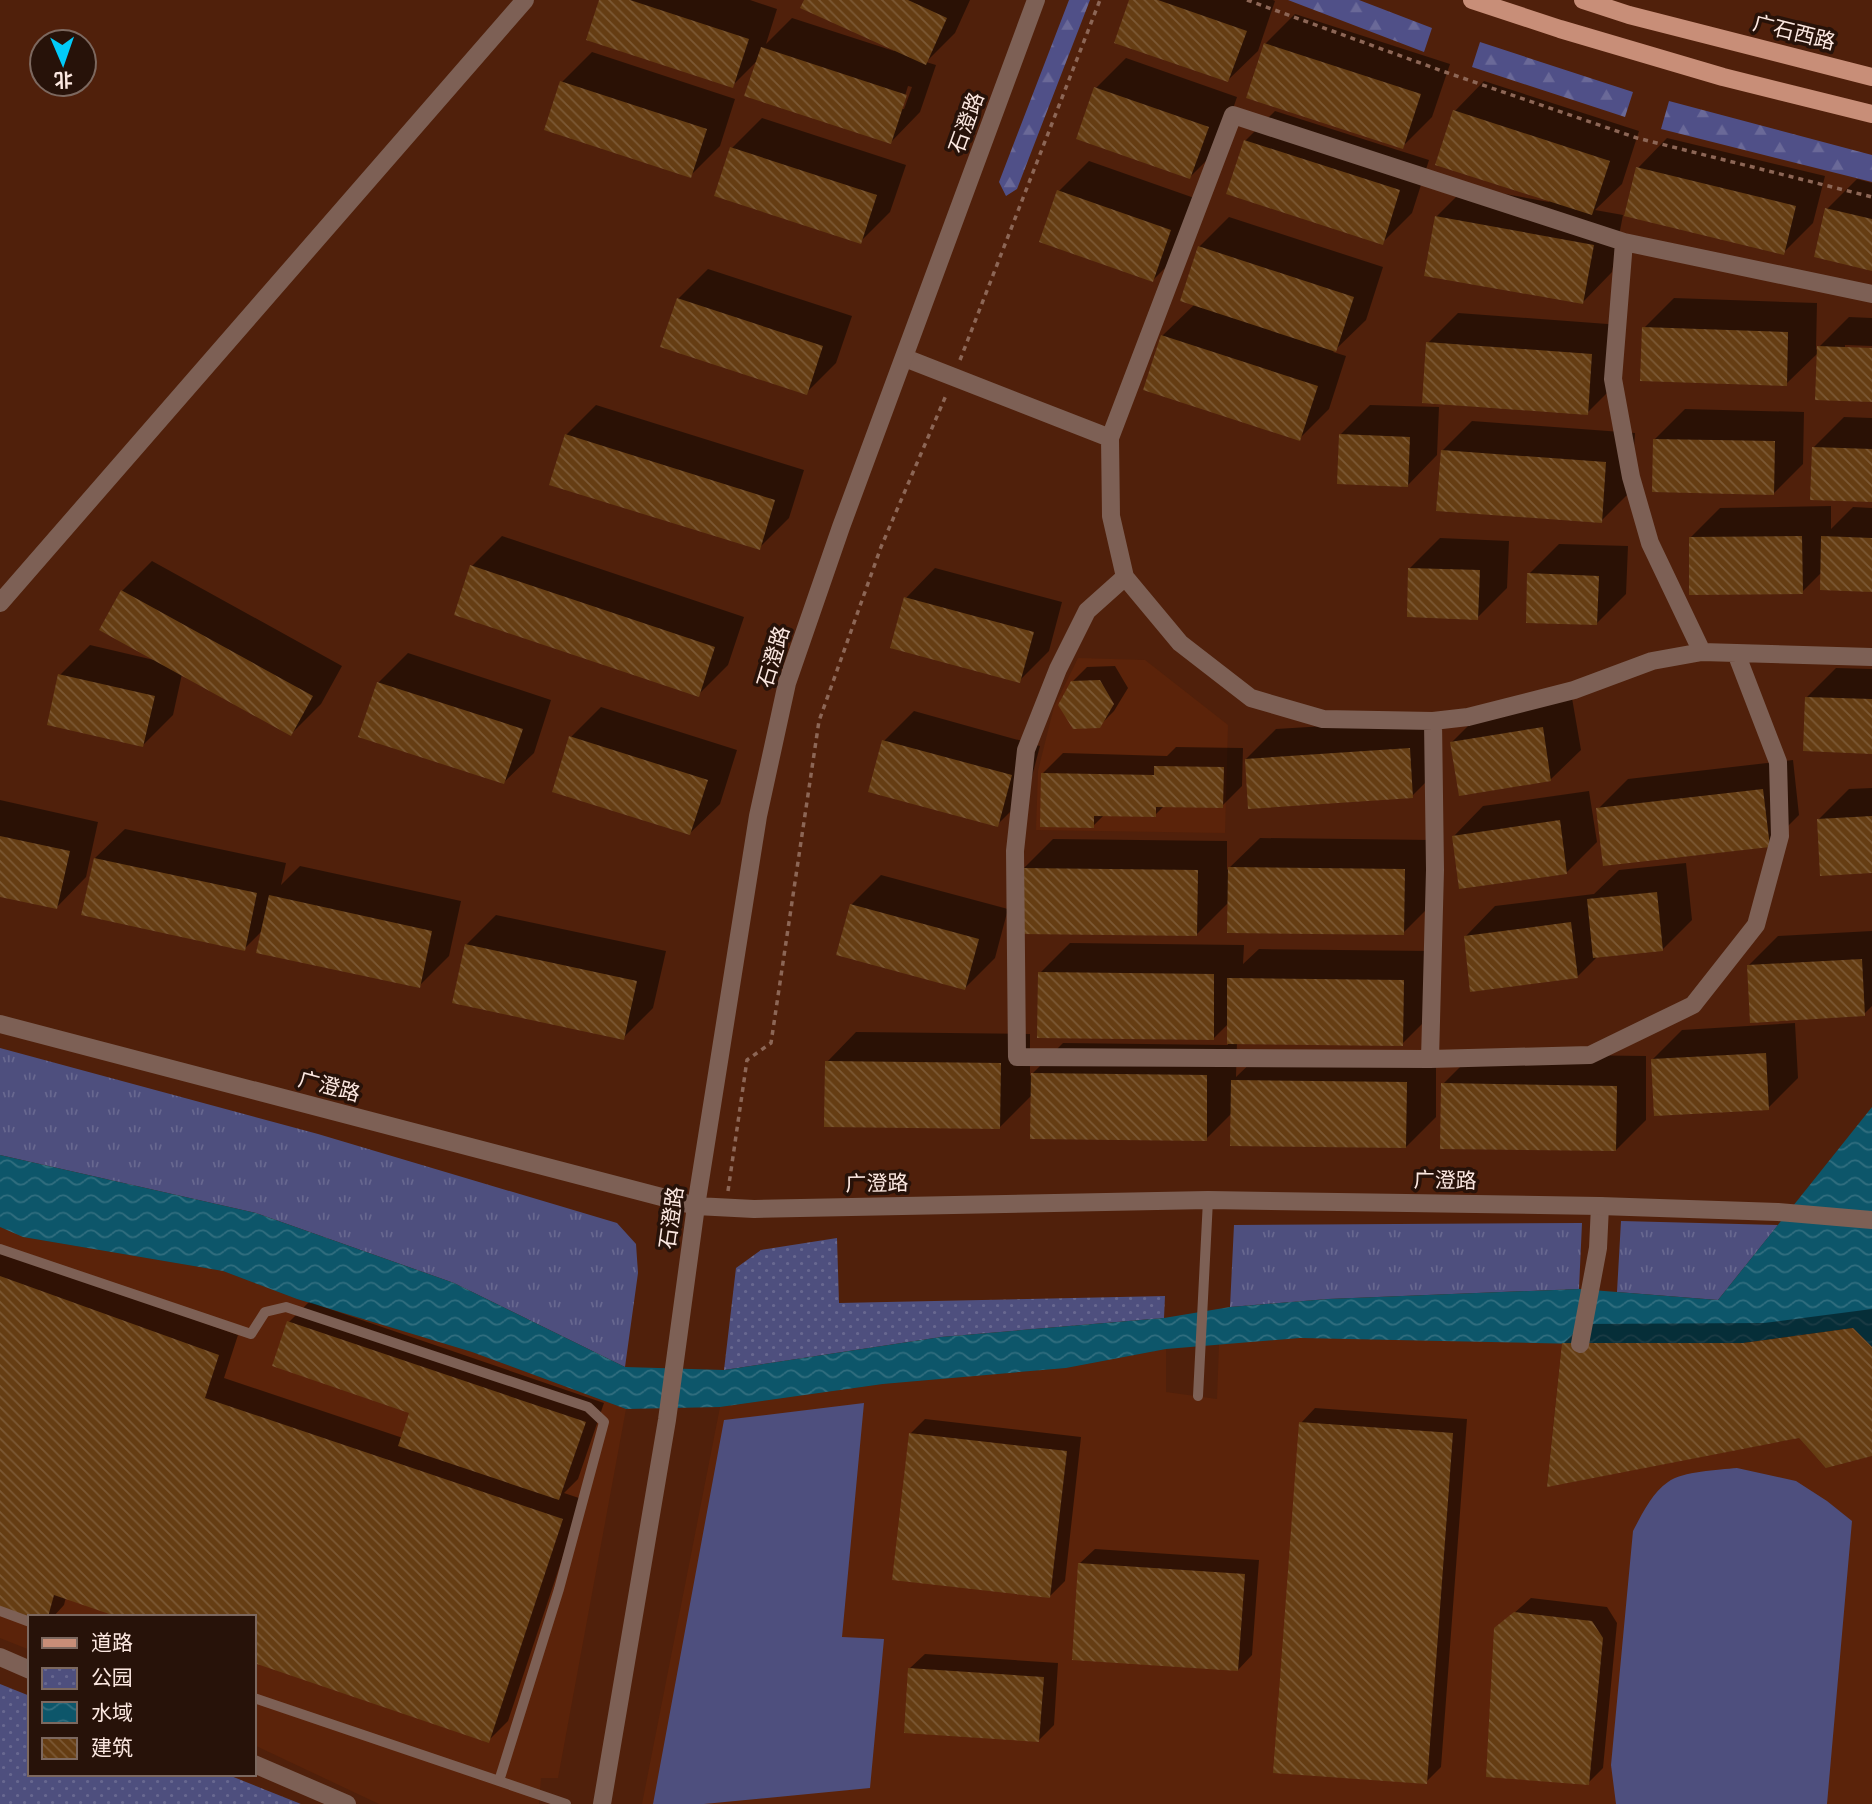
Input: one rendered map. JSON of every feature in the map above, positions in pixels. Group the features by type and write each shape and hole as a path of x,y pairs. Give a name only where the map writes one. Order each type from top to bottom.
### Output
{"main road":[{"path":"1472,0 1723,77 1872,114"},
{"name":"广石西路","path":"1583,0 1629,15 1872,77"}],"street":[{"path":"0,603 525,0"},
{"name":"石澄路","path":"602,1804 667,1420 696,1206 758,816 788,683 841,527 1036,0"},
{"path":"1872,294 1623,242 1233,115 1110,438 1111,516 1125,578 1180,643 1251,698 1323,719 1433,721 1468,717 1574,690 1651,661 1702,652 1872,657"},
{"path":"1623,242 1613,379 1631,477 1650,543 1702,652"},
{"path":"905,358 1110,438"},
{"path":"1125,578 1087,611 1058,669 1026,750 1016,851 1017,1057 1430,1059 1590,1055 1693,1005 1756,925 1780,836 1778,762 1736,653"},
{"path":"1430,1059 1435,870 1433,721"},
{"name":"广澄路","path":"0,1024 696,1206 754,1209 1208,1200 1600,1206 1779,1212 1872,1220"},
{"path":"1580,1344 1598,1248 1600,1206"},
{"path":"0,1657 28,1669"},
{"path":"256,1766 347,1804"}],"lane":[{"path":"1198,1396 1208,1200"},
{"path":"0,1249 251,1334 265,1312 286,1307 588,1407 604,1422 559,1589 499,1781"},
{"path":"0,1611 28,1621"},
{"path":"256,1699 566,1804"}],"path":[{"path":"725,1208 747,1060 771,1043 819,721 881,547 954,377 1100,0"},
{"path":"1247,0 1637,138 1872,197"}],"shaded area":[{"path":"1078,658 1145,660 1228,725 1225,833 1036,830 1038,771 1054,707"},
{"path":"0,1227 23,1237 223,1271 297,1299 472,1352 626,1409 558,1778 541,1778 539,1804 379,1804 256,1746 256,1615 28,1615 28,1649 0,1638"},
{"path":"1300,1338 1562,1343 1547,1486 1799,1438 1826,1468 1872,1456 1872,1804 642,1804 720,1407 883,1384 1066,1368 1166,1349 1166,1392 1217,1399 1219,1344"}],"green space":[{"path":"1069,0 1090,0 1017,189 1006,196 999,182"},
{"path":"1288,0 1359,0 1432,28 1424,52"},
{"path":"1480,42 1633,92 1625,117 1472,67"},
{"path":"1669,101 1872,155 1872,182 1661,129"},
{"path":"0,1048 318,1134 617,1223 636,1244 638,1273 625,1367 454,1283 256,1213 0,1155"},
{"path":"1621,1221 1778,1225 1718,1300 1617,1292"},
{"path":"1582,1223 1579,1289 1328,1299 1230,1307 1234,1225"},
{"path":"837,1238 839,1303 1165,1296 1164,1318 941,1337 724,1370 736,1268 761,1250"},
{"path":"864,1403 842,1637 884,1639 870,1788 704,1804 653,1804 724,1420"},
{"path":"1737,1468 1796,1481 1852,1521 1827,1804 1616,1804 1611,1765 1633,1531 1652,1498 1674,1478 1691,1473"},
{"path":"0,1684 28,1695 28,1776 231,1776 301,1804 0,1804"}],"water":[{"path":"1872,1107 1872,1347 1853,1328 1743,1343 1580,1344 1300,1338 1166,1349 1066,1368 883,1384 720,1407 626,1409 472,1352 297,1299 223,1271 23,1237 0,1227 0,1155 256,1213 454,1283 625,1367 724,1370 941,1337 1164,1318 1230,1307 1328,1299 1579,1289 1718,1300"}],"building":[{"path":"599,0 630,0 749,39 733,88 586,40"},
{"path":"804,0 908,0 947,18 926,65 800,8"},
{"path":"1129,0 1158,0 1247,31 1228,82 1114,43"},
{"path":"1264,43 1421,94 1403,149 1246,98"},
{"path":"761,47 907,95 891,144 744,96"},
{"path":"560,81 707,129 691,178 544,130"},
{"path":"1094,87 1209,127 1190,179 1076,139"},
{"path":"1453,110 1610,161 1592,215 1435,165"},
{"path":"1244,140 1400,190 1383,245 1226,194"},
{"path":"730,147 877,195 861,244 714,196"},
{"path":"1636,167 1796,206 1784,255 1624,216"},
{"path":"1057,190 1171,230 1153,282 1039,242"},
{"path":"1825,208 1872,219 1872,271 1814,257"},
{"path":"1435,216 1594,245 1583,304 1424,276"},
{"path":"1198,246 1354,297 1336,352 1180,301"},
{"path":"677,298 823,346 807,395 660,347"},
{"path":"1642,327 1788,332 1787,386 1640,381"},
{"path":"1161,335 1318,386 1300,441 1143,390"},
{"path":"1426,342 1592,354 1588,415 1422,403"},
{"path":"1817,346 1872,348 1872,402 1815,400"},
{"path":"565,434 775,500 760,550 549,485"},
{"path":"1339,434 1410,437 1408,487 1337,484"},
{"path":"1653,439 1775,441 1774,495 1652,492"},
{"path":"1812,447 1872,449 1872,502 1810,500"},
{"path":"1441,450 1606,462 1602,523 1436,511"},
{"path":"1802,536 1803,594 1689,595 1689,537"},
{"path":"1821,536 1872,538 1872,592 1820,590"},
{"path":"470,565 715,647 699,697 454,615"},
{"path":"1408,568 1480,570 1478,620 1407,617"},
{"path":"1527,573 1599,576 1597,625 1526,623"},
{"path":"121,590 313,696 291,736 99,630"},
{"path":"904,597 1034,632 1020,683 890,648"},
{"path":"58,674 155,696 143,747 47,725"},
{"path":"1100,680 1114,704 1100,728 1073,729 1058,705 1071,681"},
{"path":"377,682 523,729 504,784 358,737"},
{"path":"1805,697 1872,699 1872,754 1803,751"},
{"path":"1543,727 1551,781 1459,796 1450,742"},
{"path":"569,736 708,780 690,835 552,792"},
{"path":"882,740 1012,775 998,827 868,792"},
{"path":"1410,748 1413,798 1248,809 1245,759"},
{"path":"1154,766 1224,767 1223,808 1156,807 1156,817 1094,816 1094,828 1040,827 1041,773 1154,775"},
{"path":"1763,789 1770,847 1603,866 1596,808"},
{"path":"1872,816 1872,873 1820,876 1817,819"},
{"path":"1560,820 1567,874 1459,889 1452,836"},
{"path":"0,836 70,851 57,909 0,897"},
{"path":"94,858 257,893 245,951 81,915"},
{"path":"1228,867 1405,869 1404,935 1227,933"},
{"path":"1022,868 1198,870 1197,936 1021,934"},
{"path":"1657,892 1663,951 1593,958 1587,899"},
{"path":"269,895 432,931 420,988 256,953"},
{"path":"850,904 979,939 965,990 836,955"},
{"path":"1571,922 1578,978 1470,992 1464,936"},
{"path":"465,944 637,981 624,1040 452,1003"},
{"path":"1862,959 1865,1016 1750,1023 1747,965"},
{"path":"1038,972 1214,974 1214,1040 1037,1038"},
{"path":"1227,978 1404,980 1403,1046 1227,1044"},
{"path":"1766,1053 1769,1110 1654,1116 1651,1059"},
{"path":"825,1061 1001,1063 1000,1129 824,1127"},
{"path":"1031,1073 1207,1075 1207,1141 1030,1139"},
{"path":"1231,1080 1407,1082 1406,1148 1230,1146"},
{"path":"1441,1083 1617,1086 1616,1151 1440,1149"},
{"path":"0,1276 219,1355 205,1398 563,1519 489,1743 256,1664 256,1615 112,1615 54,1595 49,1615 28,1615 28,1622 0,1613"},
{"path":"287,1321 586,1422 559,1500 398,1446 409,1413 272,1366"},
{"path":"1853,1328 1872,1347 1872,1456 1826,1468 1799,1438 1547,1487 1562,1343 1743,1343"},
{"path":"1299,1422 1453,1433 1427,1784 1273,1773"},
{"path":"909,1433 1067,1451 1050,1598 892,1580"},
{"path":"1078,1563 1245,1574 1238,1671 1072,1660"},
{"path":"1514,1612 1592,1621 1603,1638 1589,1785 1486,1777 1494,1628"},
{"path":"908,1668 1044,1677 1039,1742 904,1733"}]}
